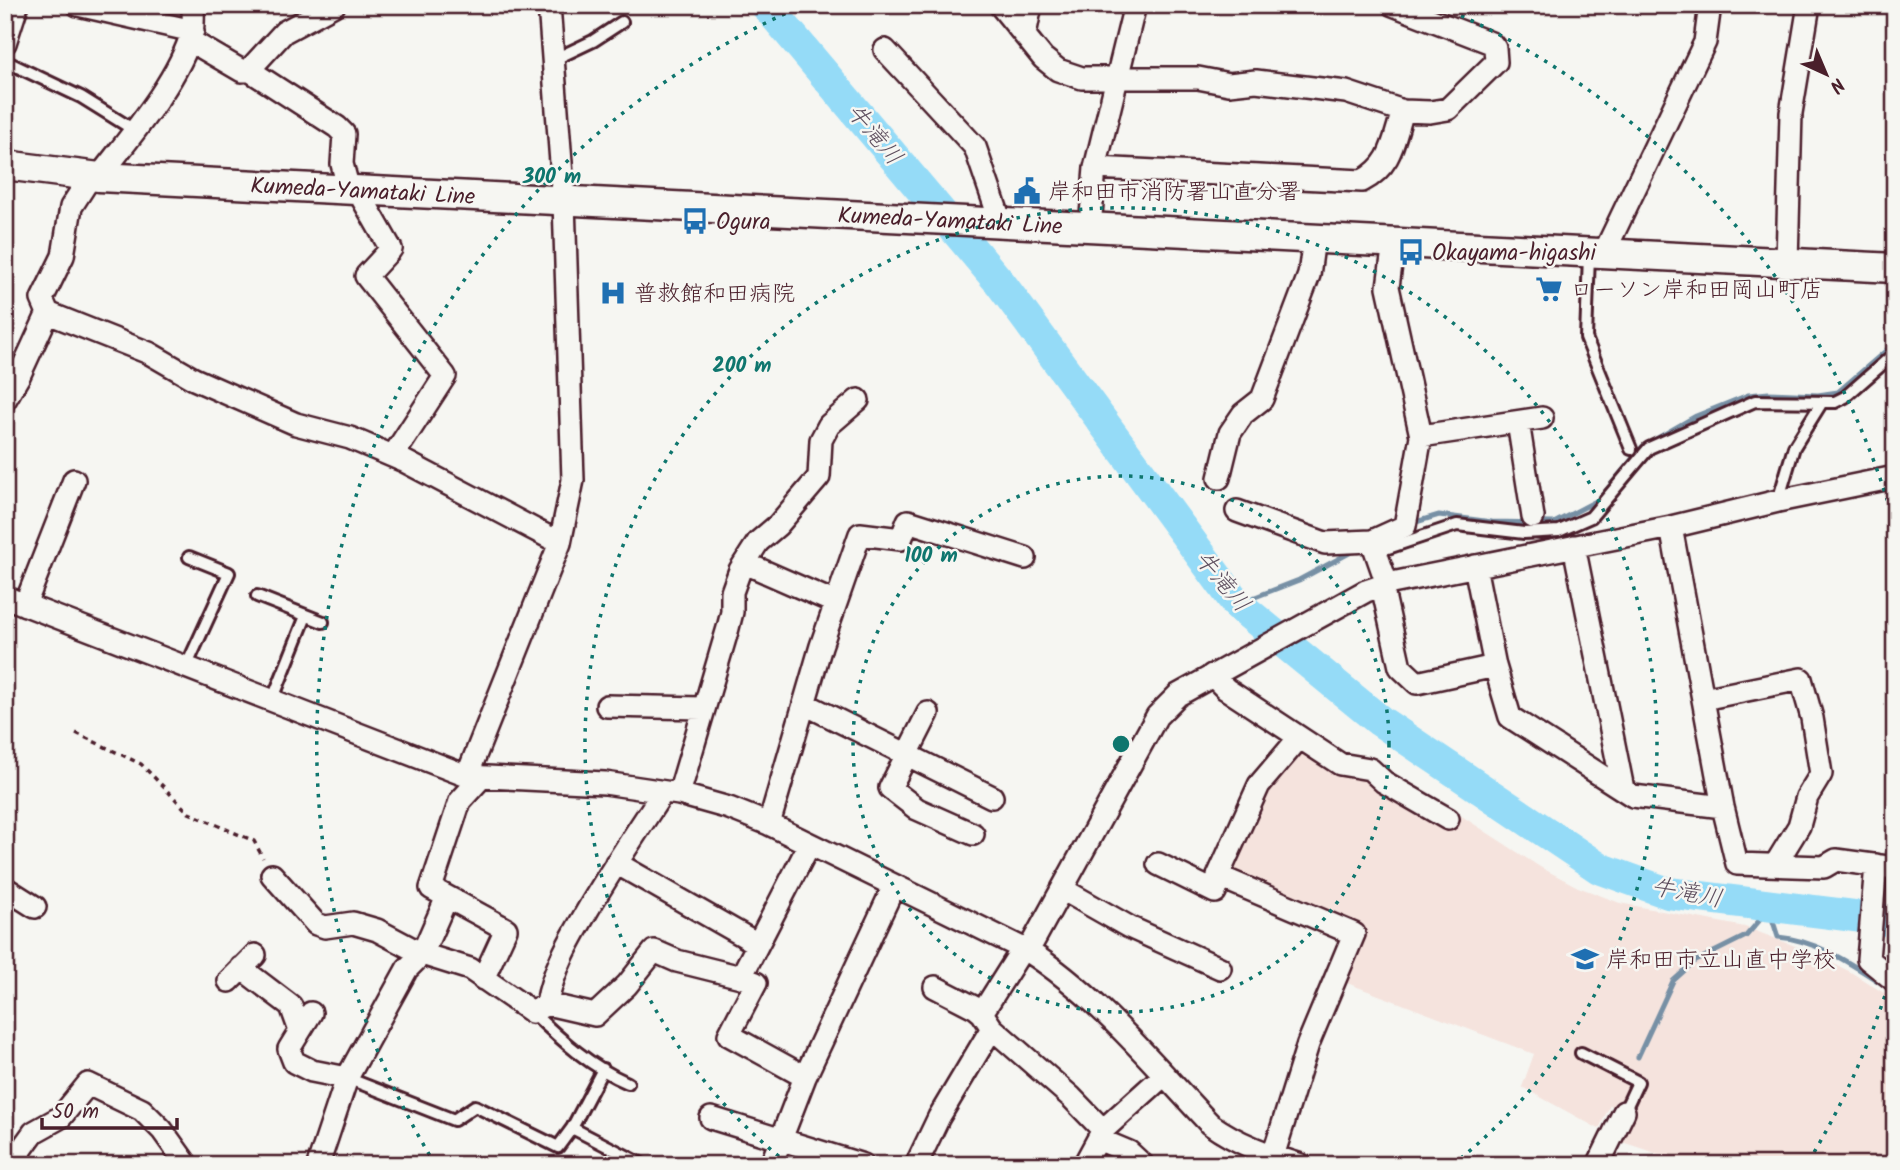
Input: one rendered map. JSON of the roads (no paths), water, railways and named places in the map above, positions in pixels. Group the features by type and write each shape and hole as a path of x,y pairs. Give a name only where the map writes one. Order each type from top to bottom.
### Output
{"street":[{"path":"5,43 15,5"},
{"path":"78,5 191,36 242,71 249,71 337,127 344,134 342,164 354,190 391,249 366,276 445,376 393,456"},
{"path":"193,5 191,36 176,68 150,110 71,207 63,256 42,299 48,313 149,353 194,379 296,424 350,438 393,456 560,543"},
{"path":"249,71 284,32 334,5"},
{"path":"483,979 506,929 430,888 460,801 474,777 560,543 573,480 564,202 549,5"},
{"path":"1000,5 1043,58 1058,70 1082,78 1198,78 1229,84 1256,81 1346,92 1403,111 1430,112 1448,109 1496,62 1495,48 1491,43 1393,5"},
{"path":"1025,35 1031,5"},
{"path":"1090,227 1095,168 1135,5"},
{"path":"1597,253 1705,42 1710,5"},
{"path":"1787,262 1791,113 1809,5"},
{"path":"885,50 975,147 997,222"},
{"path":"1095,168 1362,181 1376,173 1387,161 1403,111"},
{"name":"Kumeda-Yamataki Line","path":"5,165 95,177 1894,267"},
{"path":"1219,478 1230,433 1242,414 1262,400 1309,275 1314,238"},
{"path":"1237,511 1325,543 1374,546 1405,526 1421,436 1388,287 1394,242"},
{"path":"5,400 48,313"},
{"path":"540,1008 559,962 616,863 671,793 728,628 732,612 732,592 745,563 758,542 778,525 819,477 821,440 829,425 858,400"},
{"path":"1421,436 1542,418"},
{"path":"1518,422 1533,517"},
{"path":"916,1165 987,1020 1026,950 1157,716 1178,695 1366,590 1671,527 1895,477"},
{"path":"25,605 75,480"},
{"path":"769,824 836,603 860,534 901,539 908,521 1025,558"},
{"path":"1671,527 1723,807 1737,864 1824,867 1836,860 1885,866 1868,959 1895,981"},
{"path":"1374,546 1400,667 1417,683 1495,666"},
{"path":"1574,546 1623,789"},
{"path":"745,563 836,603"},
{"path":"1475,566 1495,666 1510,716 1633,796 1723,807"},
{"path":"5,597 474,777 605,783 671,793 729,808 769,824 1048,963 1090,999 1210,1124 1229,1138 1301,1165"},
{"path":"1212,676 1226,689 1340,764 1370,769 1384,782 1448,819"},
{"path":"1703,699 1801,679 1812,718 1821,774 1807,797 1799,826 1775,865"},
{"path":"805,704 992,797"},
{"path":"607,706 702,708"},
{"path":"928,713 890,788 917,809 973,834"},
{"path":"1273,1156 1308,1044 1354,934 1218,876 1259,785 1299,738"},
{"path":"741,977 809,845"},
{"path":"616,863 758,944"},
{"path":"1158,864 1215,892 1222,877"},
{"path":"272,875 316,924 325,928 353,923 377,930 422,954 470,969 483,979 540,1008 595,1015 627,985 654,951 677,961 741,977 756,983 729,1035 805,1077"},
{"path":"771,1165 805,1077 894,886"},
{"path":"1062,889 1129,927 1220,968"},
{"path":"318,1165 347,1078 407,969 422,954 447,897"},
{"path":"242,968 291,1006 300,1031"},
{"path":"935,987 987,1020 1071,1097 1100,1134 1129,1152 1143,1165"},
{"path":"311,1013 289,1049 294,1062 313,1071 347,1078"},
{"path":"1084,1165 1100,1134 1163,1076"},
{"path":"10,1165 33,1132 61,1117 88,1084 142,1110 162,1130 187,1165"},
{"path":"1598,1165 1624,1112"},
{"path":"710,1118 863,1165"}],"lane":[{"path":"553,60 593,41 622,22"},
{"path":"5,61 81,97 134,130"},
{"path":"1597,253 1586,338 1631,449"},
{"path":"1374,546 1457,524 1524,533 1559,531 1591,517 1649,448 1755,401 1835,402 1845,397 1895,353"},
{"path":"1778,501 1794,447 1822,402"},
{"path":"186,667 229,573 189,557"},
{"path":"257,596 323,622"},
{"path":"272,701 306,616"},
{"path":"540,1008 564,1043 628,1083"},
{"path":"1581,1054 1638,1082 1624,1112"},
{"path":"347,1078 454,1121 475,1106 558,1147 572,1128 603,1069"},
{"path":"572,1128 644,1165"}],"waterway":[{"name":"牛滝川","path":"766,5 1001,284 1237,604 1380,721 1599,868 1668,893 1895,921"},
{"path":"1416,522 1439,515 1492,522 1554,523 1598,500 1642,447 1696,416 1748,395 1818,395 1838,392 1895,343"},
{"path":"1237,604 1299,580 1355,550"},
{"path":"1768,906 1778,937 1794,939 1824,950 1895,992"},
{"path":"1638,1057 1673,981 1694,962 1746,936 1768,906"}],"place":[{"name":"岸和田市消防署山直分署","path":"1027,191"},
{"name":"Ogura","path":"695,221"},
{"name":"Okayama-higashi","path":"1411,252"},
{"name":"ローソン岸和田岡山町店","path":"1549,289"},
{"name":"普救館和田病院","path":"613,293"},
{"name":"岸和田市立山直中学校","path":"1585,959"}]}
